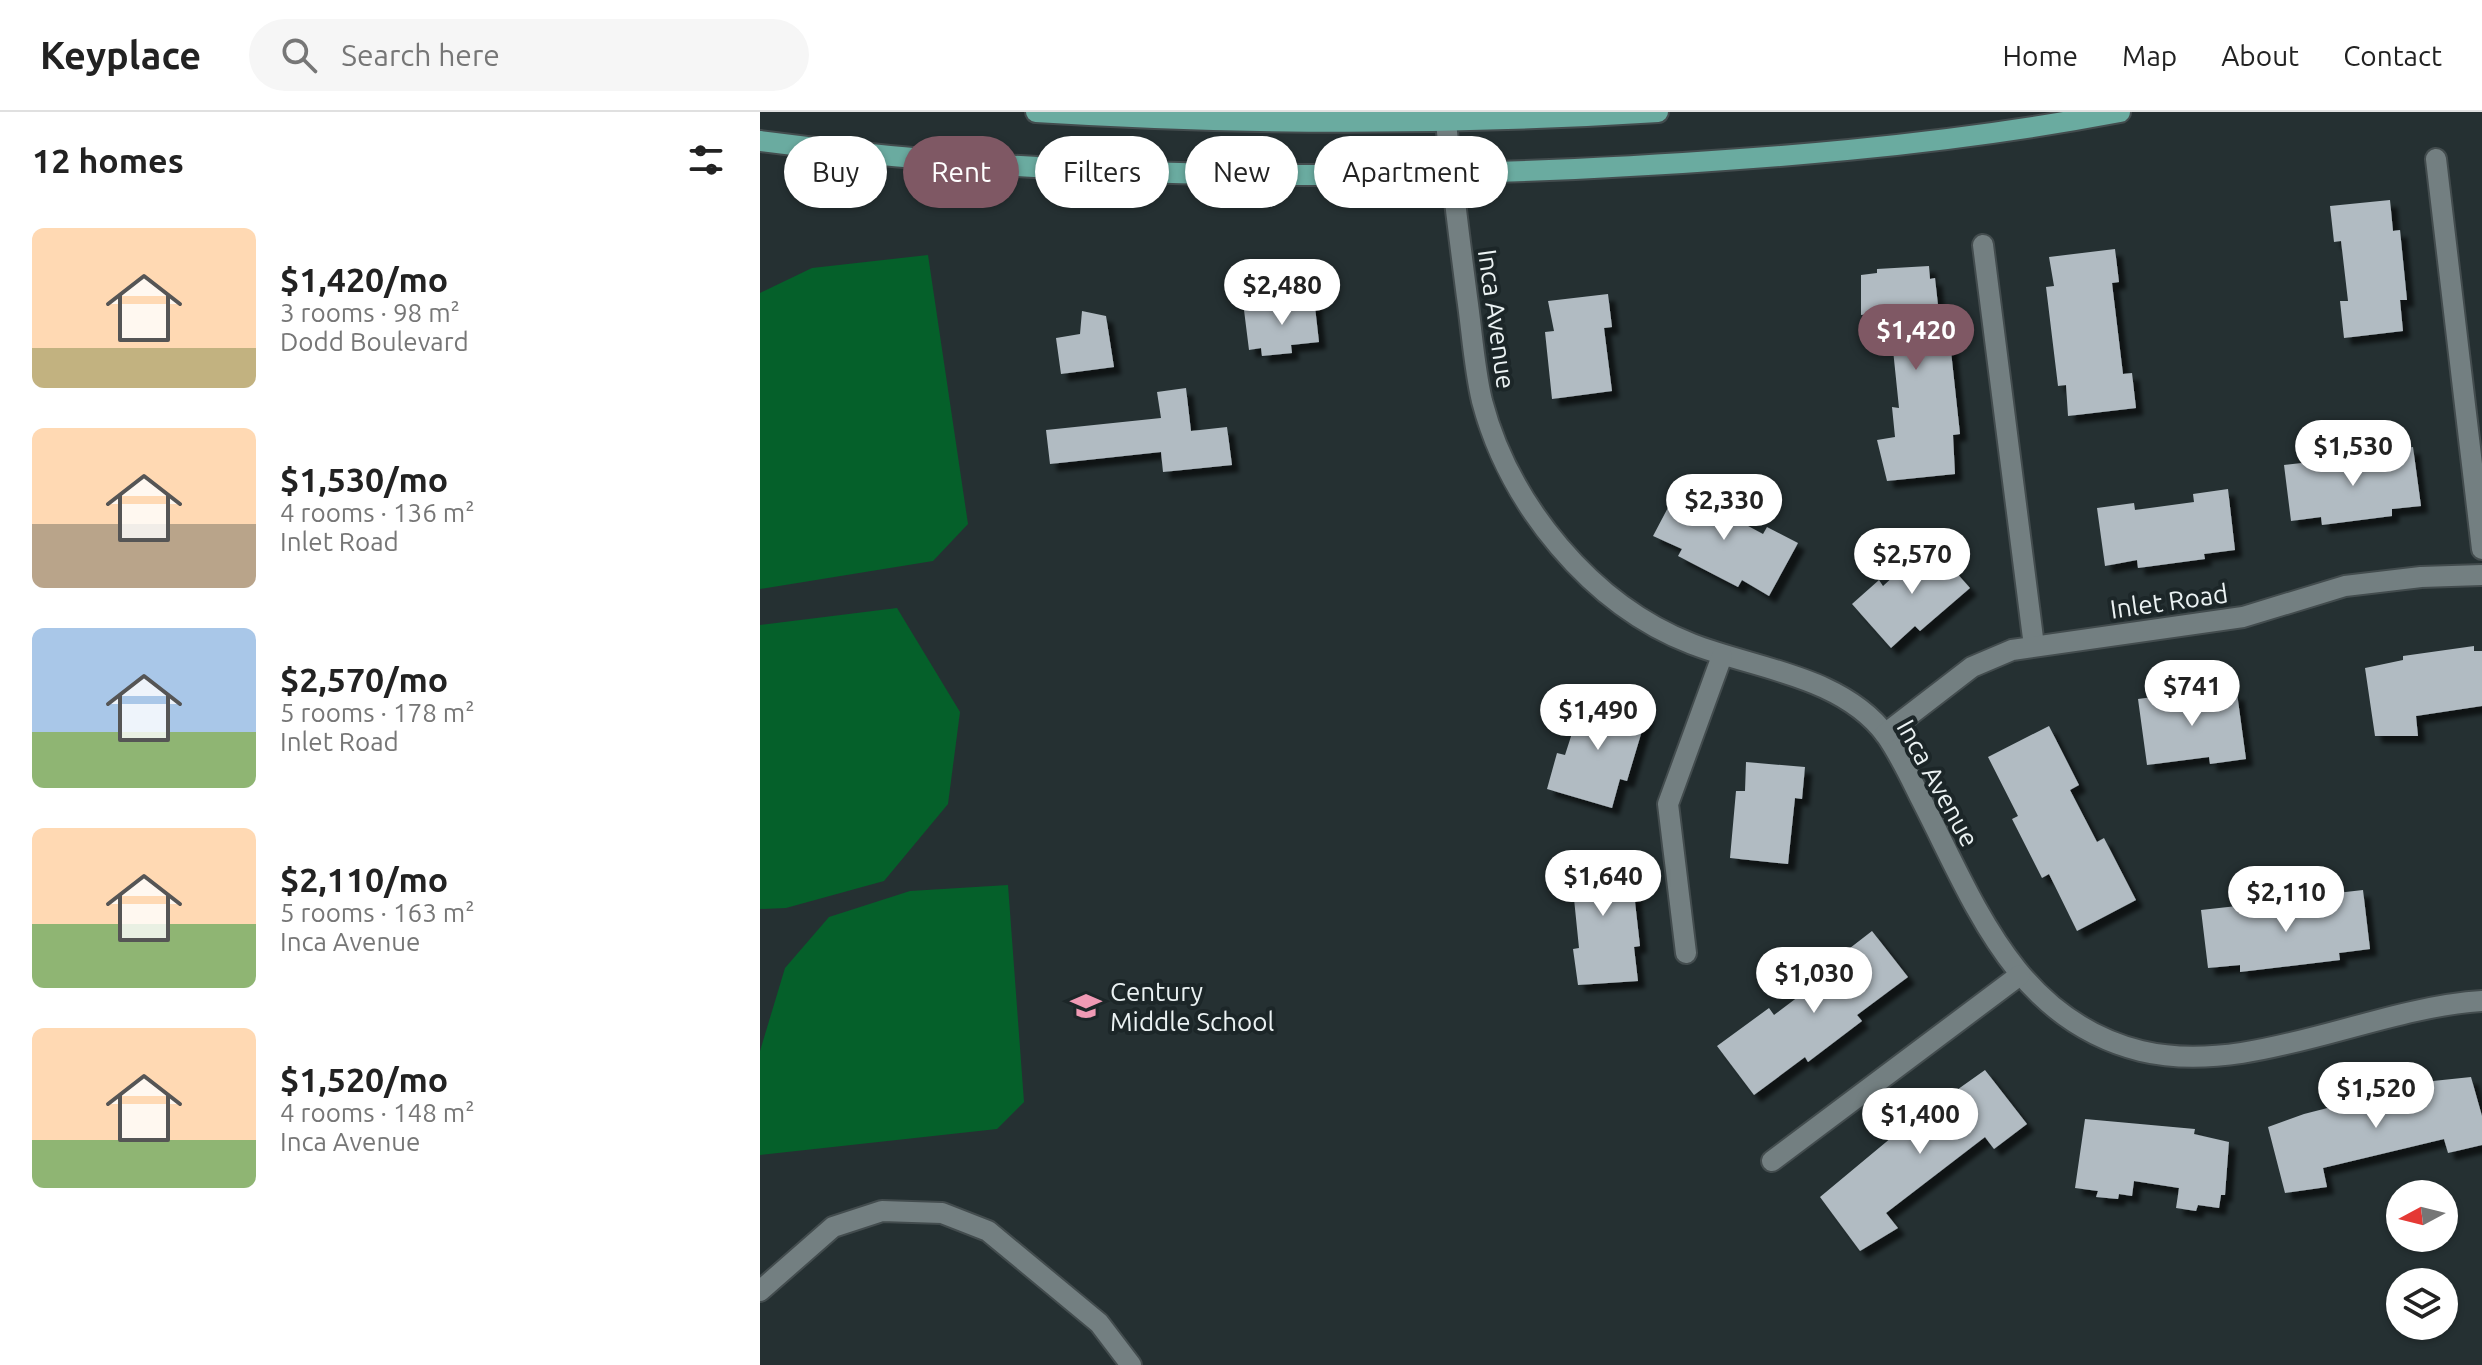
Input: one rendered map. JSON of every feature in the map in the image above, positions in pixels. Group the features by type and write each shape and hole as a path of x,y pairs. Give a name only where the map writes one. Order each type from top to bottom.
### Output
{"main road":[{"path":"1036,112 1215,121 1658,112"},
{"path":"1508,171 1790,156 2017,131 2120,112"},
{"path":"760,141 1129,173 1314,174"}],"street":[{"name":"Inca Avenue","path":"1445,116 1447,136"},
{"path":"2436,159 2482,549"},
{"name":"Inca Avenue","path":"1457,208 1483,402 1525,501 1557,543 1596,584 1637,615 1683,640 1722,656 1829,690 1851,701 1885,734 1989,931 2020,975 2069,1020 2099,1037 2140,1050 2175,1057 2216,1057 2420,1008 2482,1001"},
{"path":"1983,245 2034,646"},
{"name":"Inlet Road","path":"1885,734 1972,667 2034,646 2243,617 2345,586 2421,577 2482,575"},
{"path":"1686,953 1668,804 1722,656"},
{"path":"1772,1161 2020,975"},
{"path":"760,1291 833,1227 882,1211 942,1213 988,1231 1099,1323 1131,1365"}],"green space":[{"path":"928,255 968,524 933,561 760,589 760,293 812,268"},
{"path":"897,608 960,712 948,804 884,881 786,908 760,909 760,625"},
{"path":"1008,885 1024,1102 997,1129 760,1155 760,1051 785,968 829,917 910,891"}],"building":[{"path":"2390,200 2393,231 2400,230 2407,300 2400,300 2403,331 2344,338 2340,301 2348,301 2341,241 2334,242 2330,206"},
{"path":"2115,249 2119,282 2112,283 2123,374 2132,373 2136,408 2068,416 2066,385 2058,386 2046,287 2054,286 2049,257"},
{"path":"1929,266 1930,279 1935,278 1938,305 1946,305 1960,434 1953,435 1955,474 1887,481 1877,440 1895,437 1892,407 1899,408 1892,340 1882,341 1879,313 1861,315 1861,275 1877,273 1877,269"},
{"path":"1608,294 1612,327 1604,328 1612,391 1552,399 1545,332 1554,331 1548,301"},
{"path":"1314,298 1319,342 1291,345 1292,353 1262,356 1261,348 1249,350 1244,310"},
{"path":"1082,311 1106,316 1114,367 1061,374 1056,338 1080,334"},
{"path":"1186,388 1191,431 1227,427 1232,465 1163,472 1161,452 1050,464 1046,430 1161,418 1157,392"},
{"path":"2413,447 2421,506 2392,509 2392,516 2322,525 2321,517 2291,521 2284,465 2319,461 2320,466 2379,458 2378,451"},
{"path":"1681,483 1714,500 1711,506 1763,534 1767,527 1798,543 1769,596 1742,580 1738,587 1678,556 1682,549 1653,536"},
{"path":"2228,489 2235,550 2204,554 2205,559 2138,568 2137,560 2105,566 2097,508 2134,503 2135,510 2194,502 2193,494"},
{"path":"1930,543 1970,588 1920,631 1915,626 1891,648 1852,604 1879,580 1883,586"},
{"path":"2474,646 2474,651 2482,651 2482,706 2416,716 2418,736 2375,736 2365,668 2403,660 2403,656"},
{"path":"2204,690 2205,697 2237,693 2246,759 2210,764 2209,757 2147,765 2138,699"},
{"path":"1584,696 1647,714 1627,781 1620,779 1612,808 1547,789 1557,753 1565,755"},
{"path":"2049,726 2079,785 2070,790 2097,842 2104,838 2136,900 2077,931 2049,874 2042,878 2012,819 2018,816 1988,757"},
{"path":"1746,762 1805,767 1802,799 1795,798 1788,864 1730,858 1736,791 1745,791"},
{"path":"1622,850 1625,876 1632,875 1640,946 1634,947 1638,981 1578,985 1573,949 1579,948 1573,889 1565,890 1561,857"},
{"path":"2363,890 2370,949 2339,953 2340,960 2240,972 2240,965 2208,968 2201,910 2237,906 2238,913 2329,902 2328,894"},
{"path":"1872,931 1908,977 1857,1015 1862,1021 1808,1062 1805,1057 1754,1095 1717,1046 1769,1008 1774,1015 1823,978 1819,972"},
{"path":"1985,1070 2027,1124 1994,1149 1985,1137 1886,1213 1898,1228 1860,1251 1820,1197 1951,1088 1954,1092"},
{"path":"2471,1077 2482,1116 2482,1145 2448,1153 2444,1139 2323,1168 2327,1187 2285,1193 2268,1127 2304,1114 2433,1081"},
{"path":"2085,1119 2195,1129 2194,1134 2229,1142 2225,1195 2221,1195 2219,1208 2198,1205 2196,1211 2176,1208 2179,1188 2134,1181 2132,1196 2119,1194 2118,1199 2096,1197 2098,1191 2075,1188"}],"place":[{"name":"Century Middle School","path":"1086,1006"}]}
